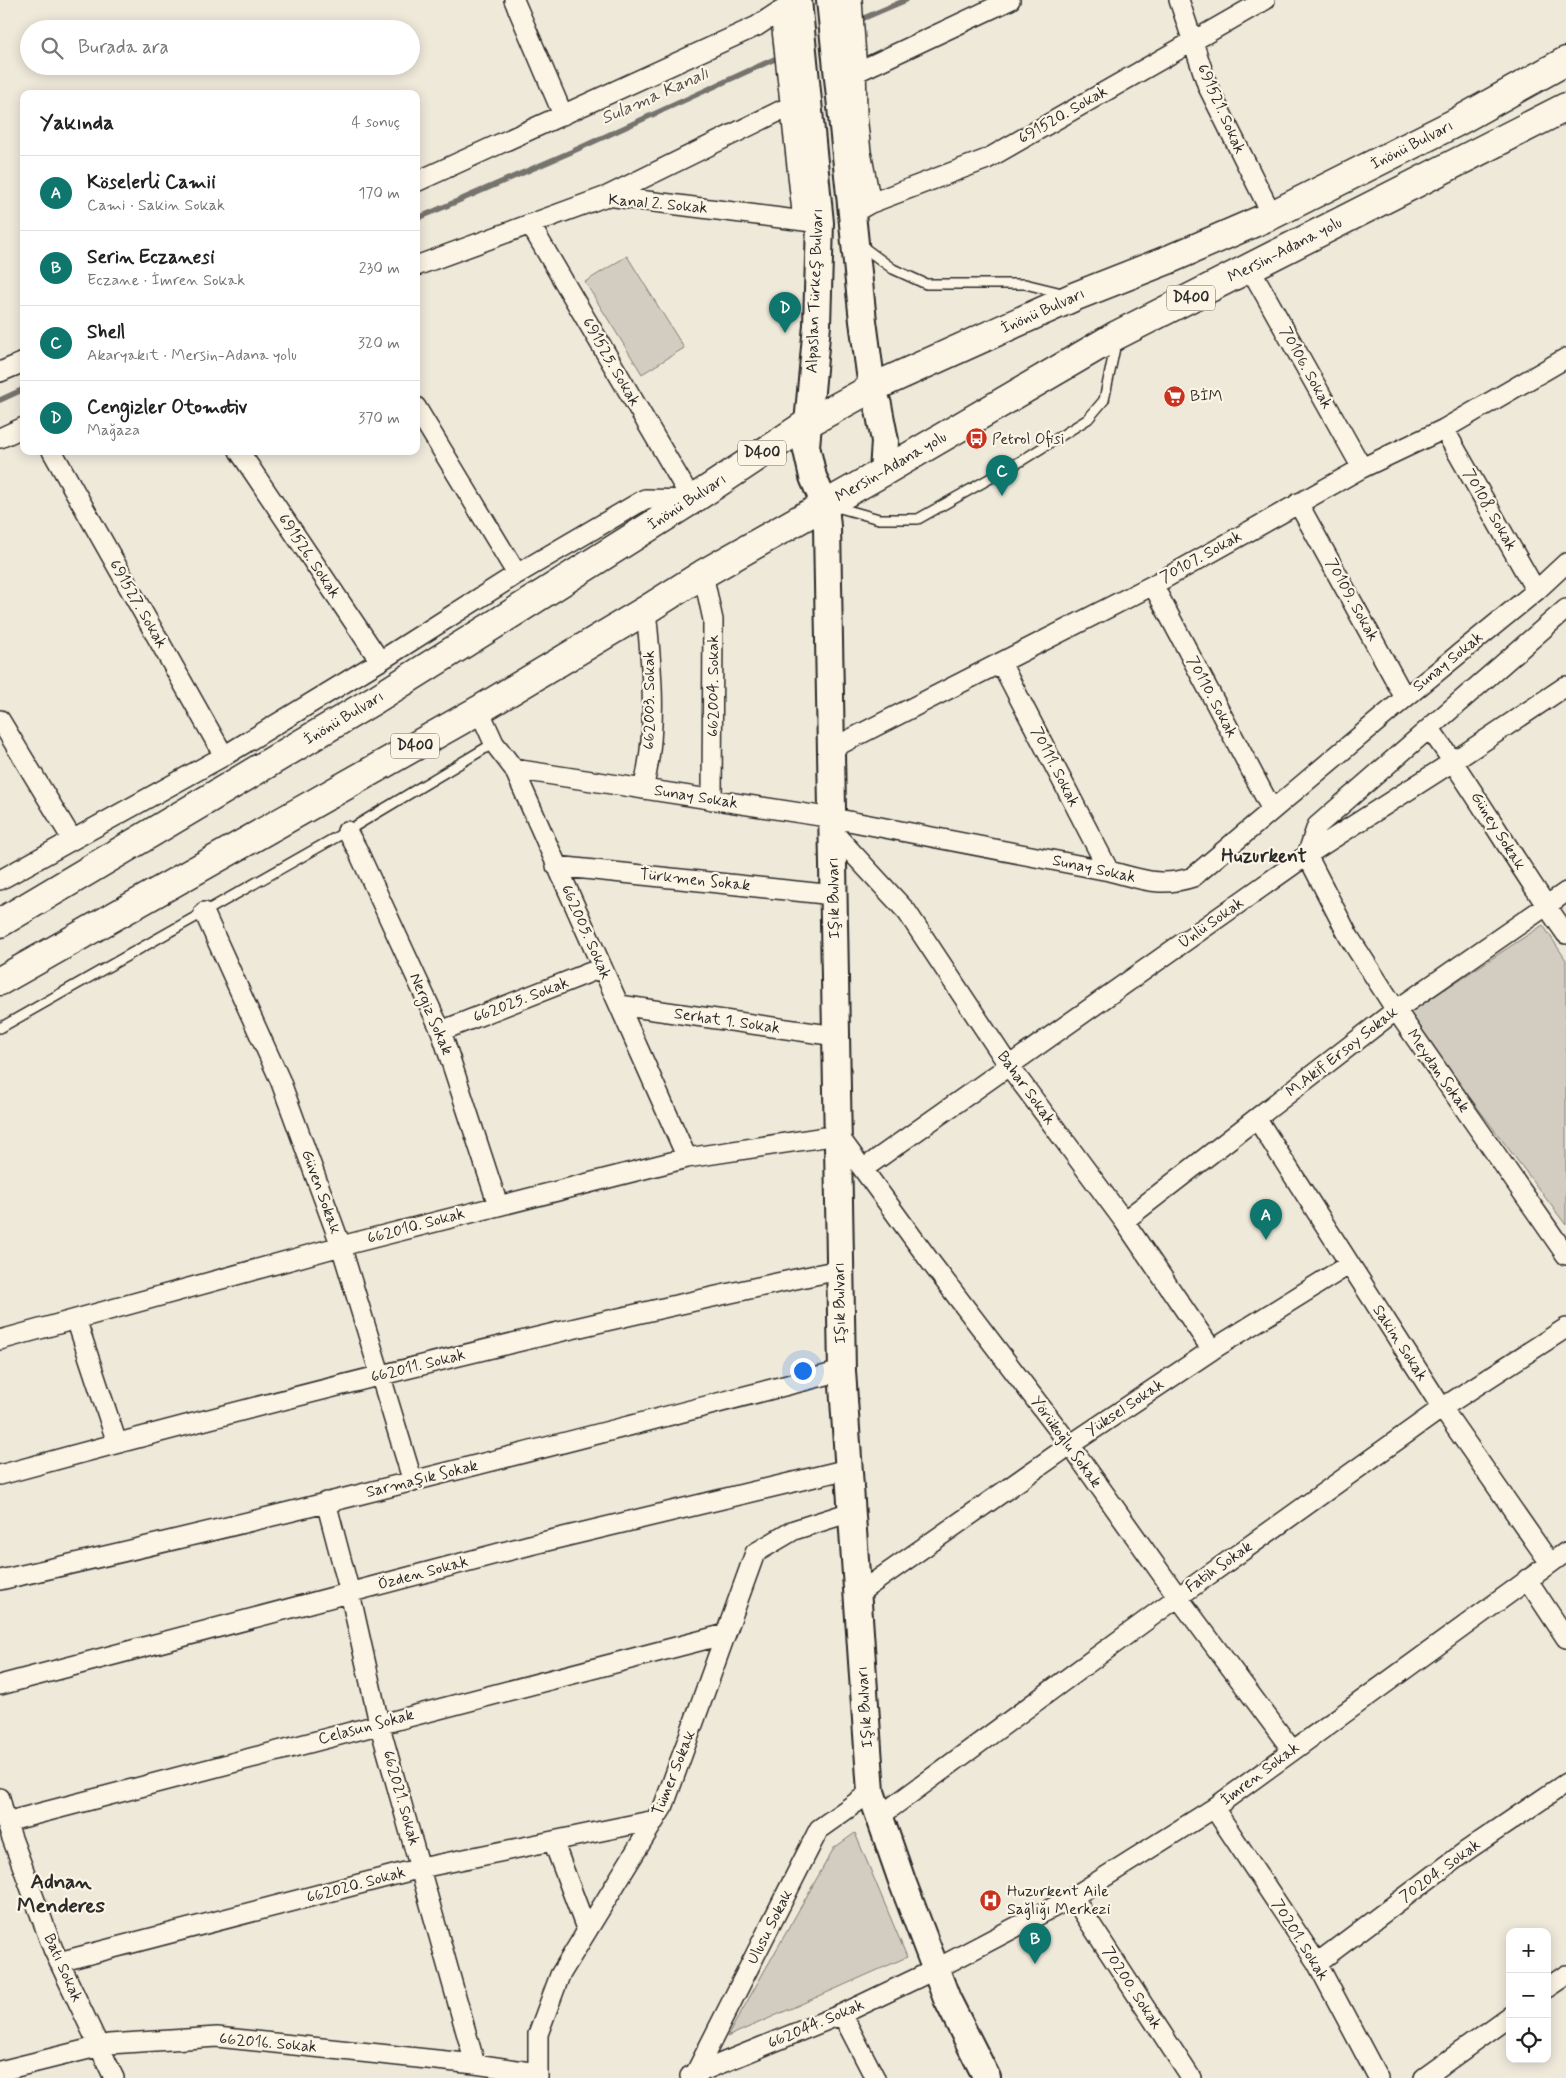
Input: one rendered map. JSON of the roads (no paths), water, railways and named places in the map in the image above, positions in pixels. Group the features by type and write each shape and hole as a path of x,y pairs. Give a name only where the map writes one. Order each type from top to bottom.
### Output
{"highway":[{"name":"İnönü Bulvarı","path":"0,923 376,699 692,500 808,423 872,388 1076,296 1170,259 1272,215 1455,123 1566,61"},
{"name":"Mersin-Adana yolu","path":"826,504 1118,335 1566,107"},
{"name":"D400","path":"0,981 479,710 703,574 826,504"}],"main road":[{"path":"845,2 862,208 856,241 872,388 878,405 885,441 883,472"},
{"name":"Alpaslan Türkeş Bulvarı","path":"791,4 800,26 794,89 812,222 817,325 806,446 813,477 826,504"},
{"name":"Işık Bulvarı","path":"826,504 842,1371 871,1792 947,1999 987,2078"}],"street":[{"path":"514,0 564,115"},
{"path":"851,69 1010,0"},
{"name":"691521. Sokak","path":"1179,0 1208,87 1272,215"},
{"name":"691520. Sokak","path":"862,208 987,159 1192,40 1266,0"},
{"path":"420,180 757,26 791,4"},
{"path":"791,4 784,46 794,89 812,222"},
{"path":"607,196 794,89"},
{"name":"Kanal 2. Sokak","path":"420,265 607,196 812,222"},
{"name":"691525. Sokak","path":"530,224 692,500"},
{"name":"70106. Sokak","path":"1250,268 1362,468"},
{"name":"70107. Sokak","path":"832,748 1153,585 1362,468 1444,429 1566,358"},
{"path":"0,372 20,364"},
{"path":"420,414 517,574"},
{"name":"70108. Sokak","path":"1444,429 1536,591"},
{"path":"0,438 20,430"},
{"name":"691527. Sokak","path":"54,455 224,756"},
{"name":"691526. Sokak","path":"242,455 380,661"},
{"path":"0,880 224,756 380,661 517,574 645,499 692,500"},
{"name":"70109. Sokak","path":"1298,503 1405,698"},
{"name":"Sunay Sokak","path":"514,770 712,800 833,826 1109,871 1151,882 1175,883 1193,878 1405,698 1536,591 1566,563"},
{"name":"662004. Sokak","path":"703,574 713,620 712,800"},
{"name":"70110. Sokak","path":"1153,585 1272,810"},
{"path":"1307,855 1317,826 1566,609"},
{"name":"662003. Sokak","path":"643,789 649,764 652,670 646,610"},
{"name":"70111. Sokak","path":"1002,663 1109,871"},
{"name":"Ünlü Sokak","path":"863,1169 1307,855 1454,761 1566,686"},
{"name":"662005. Sokak","path":"479,710 494,743 514,770 687,1158"},
{"path":"0,720 72,839"},
{"name":"Güney Sokak","path":"1430,729 1454,761 1546,906 1566,934"},
{"name":"Bahar Sokak","path":"833,826 907,912 1009,1066 1124,1221 1212,1350"},
{"name":"Nergiz Sokak","path":"347,831 441,1031 498,1205"},
{"name":"Meydan Sokak","path":"1307,855 1349,937 1396,1010 1566,1255"},
{"name":"Türkmen Sokak","path":"556,866 834,895"},
{"name":"M.Akif Ersoy Sokak","path":"1124,1221 1396,1010 1566,892"},
{"name":"Güven Sokak","path":"204,912 280,1080 341,1246 413,1482"},
{"name":"662025. Sokak","path":"441,1031 601,968"},
{"name":"Serhat 1. Sokak","path":"619,1005 836,1036"},
{"name":"Sakin Sokak","path":"1257,1118 1442,1408 1550,1563"},
{"name":"662010. Sokak","path":"0,1340 341,1246 687,1158 838,1135"},
{"name":"Yörükoğlu Sokak","path":"838,1135 1070,1445 1178,1597 1292,1750"},
{"name":"Yüksel Sokak","path":"856,1595 1070,1445 1212,1350 1350,1264"},
{"name":"662011. Sokak","path":"0,1474 381,1375 696,1299 839,1270"},
{"path":"76,1319 117,1443"},
{"name":"Fatih Sokak","path":"880,1816 1178,1597 1442,1408 1566,1328"},
{"name":"Sarmaşık Sokak","path":"0,1580 172,1542 842,1371"},
{"name":"Özden Sokak","path":"0,1685 540,1542 848,1470"},
{"name":"662021. Sokak","path":"326,1502 350,1592 379,1724 475,2064"},
{"name":"Tümer Sokak","path":"538,2076 538,2034 560,1975 664,1805 755,1553 794,1530 851,1512"},
{"name":"İmren Sokak","path":"936,1969 1073,1897 1214,1808 1566,1552"},
{"path":"1527,1579 1566,1638"},
{"name":"Celasun Sokak","path":"6,1835 379,1724 726,1634"},
{"name":"70204. Sokak","path":"1317,1963 1466,1851 1566,1783"},
{"name":"Ulusu Sokak","path":"693,2077 819,1829 871,1792"},
{"name":"Batı Sokak","path":"0,1798 6,1835 52,1948 114,2078"},
{"name":"70201. Sokak","path":"1214,1808 1317,1963 1378,2078"},
{"name":"662020. Sokak","path":"59,1962 421,1868 655,1820"},
{"path":"553,1840 587,1931"},
{"name":"70200. Sokak","path":"1073,1897 1191,2078"},
{"name":"662044. Sokak","path":"693,2077 842,2014 936,1969"},
{"path":"1551,1985 1566,1975"},
{"path":"842,2014 875,2078"},
{"path":"1424,2078 1507,2018"},
{"name":"662016. Sokak","path":"0,2071 100,2046 217,2037 475,2064 538,2076"}],"lane":[{"path":"856,241 892,269 926,284 1025,284 1076,296"},
{"path":"826,504 879,519 918,519 1021,461 1088,419 1104,400 1118,335"},
{"path":"0,1028 347,831 494,743"}],"waterway":[{"name":"Sulama Kanalı","path":"857,21 906,0"},
{"name":"Sulama Kanalı","path":"420,217 571,152 781,56"},
{"name":"Sulama Kanalı","path":"0,400 20,391"}],"place":[{"name":"Cengizler Otomotiv","path":"785,333"},
{"name":"BİM","path":"1174,396"},
{"name":"Petrol Ofisi","path":"976,439"},
{"name":"Shell","path":"1002,496"},
{"name":"Köselerli Camii","path":"1266,1240"},
{"name":"Huzurkent Aile Sağlığı Merkezi","path":"991,1900"},
{"name":"Serin Eczanesi","path":"1035,1964"}],"district":[{"name":"Huzurkent","path":"1264,856"},
{"name":"Adnan Menderes","path":"61,1894"}]}
